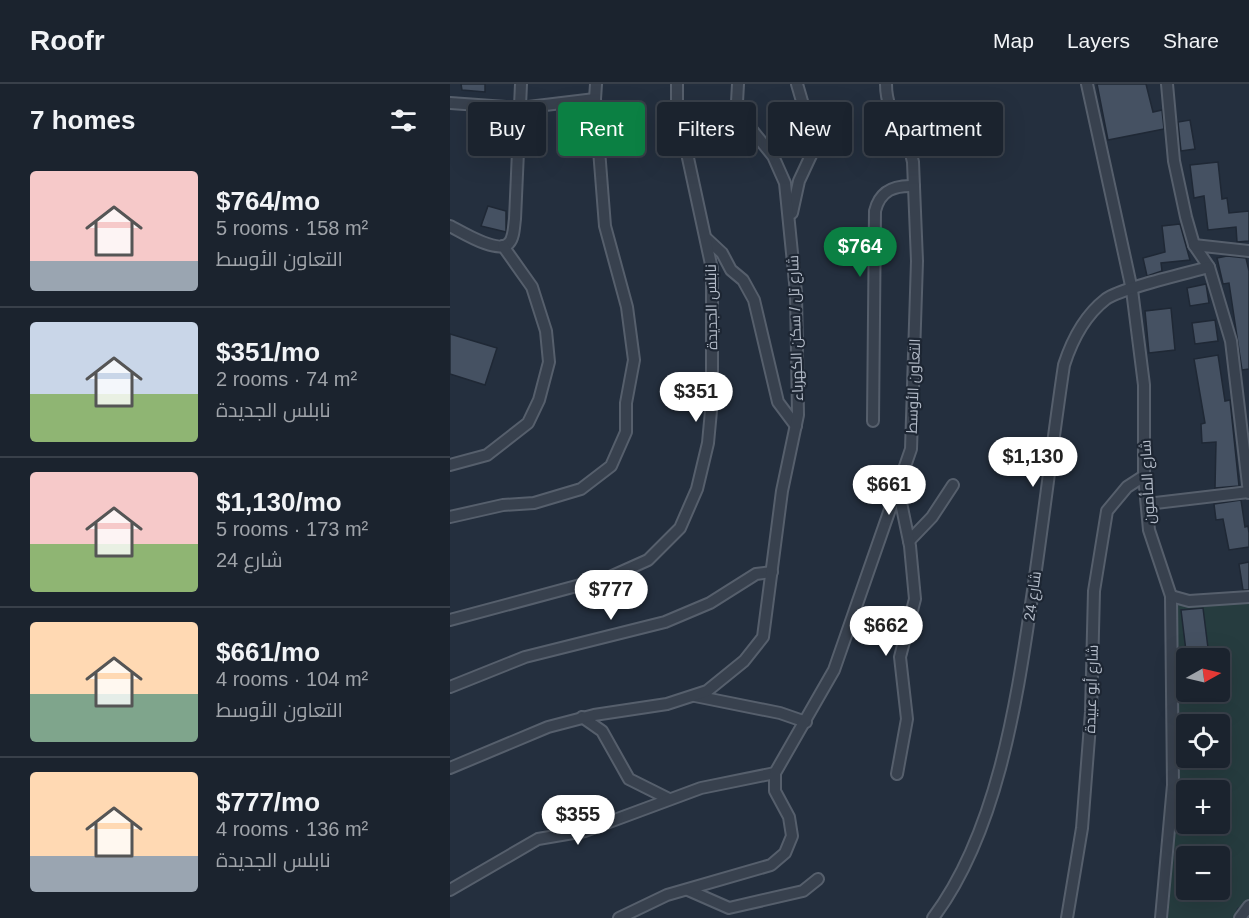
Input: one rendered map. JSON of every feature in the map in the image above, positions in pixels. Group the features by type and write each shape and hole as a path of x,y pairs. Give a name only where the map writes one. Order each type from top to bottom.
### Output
{"street":[{"path":"520,102 521,84"},
{"path":"450,517 503,505 534,504 580,489 611,466 626,432 626,403 634,360 627,307 605,226 595,99 596,84"},
{"name":"نابلس الجديدة","path":"450,620 610,577 648,560 680,528 697,489 710,422 712,269 677,108 678,84"},
{"name":"شارع تل / سكن الكهرباء","path":"695,696 721,681 760,643 765,631 782,491 796,426 798,353 787,193 773,156 741,116 737,102 738,84"},
{"path":"792,213 799,181 813,151 813,138 797,84"},
{"name":"التعاون الأوسط","path":"776,773 834,670 911,449 917,261 912,155 892,117 886,84"},
{"name":"شارع المأمون","path":"1087,84 1132,290 1144,385 1144,476 1149,530 1171,597 1173,785 1161,918"},
{"path":"1147,504 1249,493 1245,415 1231,341 1209,267 1194,245 1174,161 1167,84"},
{"path":"546,105 595,99"},
{"path":"450,103 468,104"},
{"path":"450,226 488,245 503,246 511,240 515,219 517,156"},
{"path":"873,421 875,211 878,201 890,189 914,186"},
{"path":"707,239 722,253 731,270 743,280 753,300 778,402 796,426"},
{"path":"1194,245 1249,251"},
{"path":"450,465 487,455 528,423 540,400 549,362 546,331 532,287 503,246"},
{"name":"شارع 24","path":"933,918 953,890 968,862 1009,737 1022,667 1064,365 1070,347 1089,315 1108,298 1209,267"},
{"name":"شارع أبو عبيدة","path":"1067,918 1082,828 1091,712 1094,591 1107,511 1127,487 1144,476"},
{"path":"909,541 932,517 953,485"},
{"path":"897,774 907,719 900,657 915,603 909,541 898,486"},
{"path":"450,687 525,657 665,622 710,603 756,574 772,572"},
{"path":"1171,597 1189,601 1249,597"},
{"path":"450,768 523,735 582,717 657,705 695,696 780,713 806,722"},
{"path":"582,717 602,731 629,779 669,799"},
{"path":"450,890 538,839 585,831 701,788 776,773 775,791 789,817 792,830 785,853 777,862 765,868 668,895 619,918"},
{"path":"688,890 729,909 803,891 818,879"},
{"path":"1240,918 1249,906"}],"green space":[{"path":"1249,599 1249,904 1237,908 1234,918 1168,918 1176,812 1176,834 1230,834 1230,780 1178,780 1178,768 1230,768 1230,714 1177,714 1177,702 1230,702 1230,648 1176,648 1176,662 1175,600"}],"building":[{"path":"461,84 485,84 485,92 462,90"},
{"path":"1097,84 1146,84 1153,112 1162,110 1164,129 1108,140"},
{"path":"1190,120 1195,149 1181,151 1178,122"},
{"path":"1218,162 1222,199 1227,198 1229,213 1249,211 1249,241 1237,242 1236,227 1208,230 1204,196 1194,198 1190,165"},
{"path":"488,206 506,211 506,232 481,226"},
{"path":"1180,224 1190,260 1161,263 1162,271 1147,276 1143,258 1165,252 1162,226"},
{"path":"1227,256 1246,258 1249,271 1249,369 1242,370 1229,283 1223,284 1217,258"},
{"path":"1206,284 1209,303 1190,306 1187,288"},
{"path":"1171,308 1175,350 1149,353 1145,311"},
{"path":"1215,320 1218,341 1195,344 1192,323"},
{"path":"450,334 497,348 485,385 450,374"},
{"path":"1218,355 1225,401 1230,400 1239,486 1215,488 1216,442 1202,443 1201,424 1205,423 1194,359"},
{"path":"1241,500 1245,527 1248,526 1249,547 1229,550 1223,519 1216,520 1214,504"},
{"path":"1249,562 1249,590 1243,590 1239,564"},
{"path":"1203,608 1208,648 1186,648 1181,610"}]}
